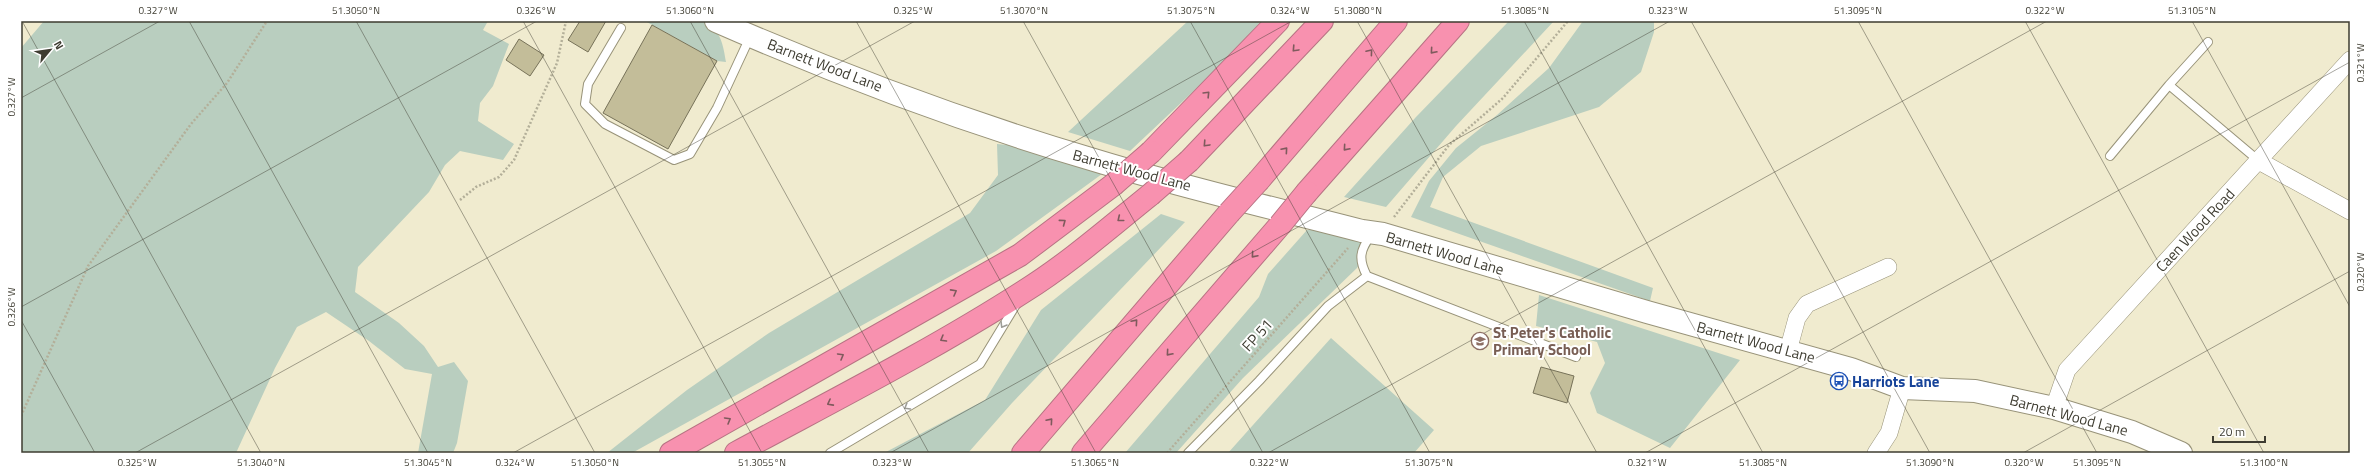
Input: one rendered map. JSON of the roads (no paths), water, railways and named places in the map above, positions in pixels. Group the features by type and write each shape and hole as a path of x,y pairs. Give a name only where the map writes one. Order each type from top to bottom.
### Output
{"highway":[{"path":"671,453 1020,255 1113,185 1151,152 1278,21"},
{"path":"736,453 895,368 1024,292 1069,260 1190,161 1322,21"},
{"path":"1022,452 1396,21"},
{"path":"1083,453 1307,192 1458,21"}],"street":[{"name":"Barnett Wood Lane","path":"716,21 750,36 955,116 1103,163 1372,233 1852,368 1902,388 1975,391 2054,408 2132,432 2181,453"},
{"name":"Caen Wood Road","path":"2054,408 2067,370 2350,60"},
{"path":"2259,161 2350,211"},
{"path":"1788,351 1797,318 1807,304 1888,267"},
{"path":"1876,453 1889,433 1902,388"}],"lane":[{"path":"621,28 588,84 585,104 604,124 674,160 690,154 717,108 750,36"},
{"path":"2110,156 2208,42"},
{"path":"2169,86 2259,161"},
{"path":"1372,233 1361,249 1362,267 1367,276 1576,357"},
{"path":"1188,453 1259,381 1328,306 1367,276"},
{"path":"830,453 980,364 1024,292"}],"place":[{"name":"St Peter's Catholic Primary School","path":"1480,341"},
{"name":"Harriots Lane","path":"1839,381"}]}
